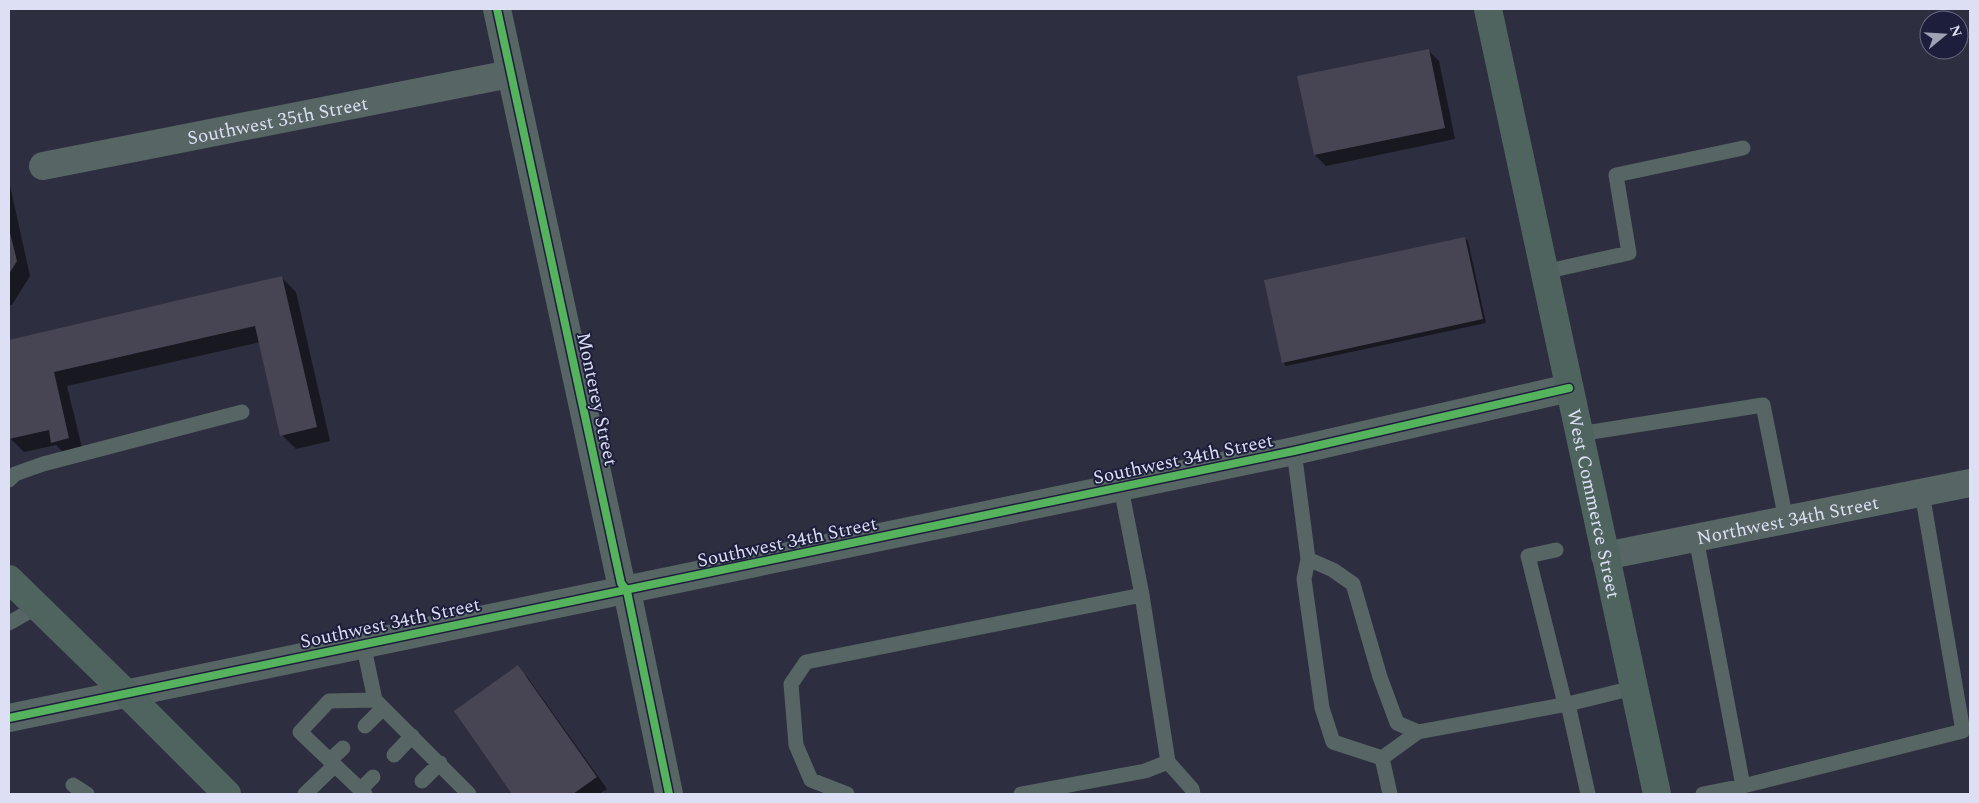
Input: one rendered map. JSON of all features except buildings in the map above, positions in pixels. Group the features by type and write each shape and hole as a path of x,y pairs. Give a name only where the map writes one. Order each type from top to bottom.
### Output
{"main road":[{"name":"West Commerce Street","path":"1488,9 1657,794"},
{"path":"9,579 227,794"}],"street":[{"name":"Monterey Street","path":"497,9 621,583 627,591 669,794"},
{"name":"Southwest 35th Street","path":"43,166 510,74"},
{"name":"Southwest 34th Street","path":"9,718 363,643 627,591 1294,452 1569,388"},
{"name":"Northwest 34th Street","path":"1605,556 1970,483"}],"lane":[{"path":"1544,272 1629,253 1616,175 1743,148"},
{"path":"1579,434 1763,404 1786,520"},
{"path":"9,480 15,474 43,464 242,412"},
{"path":"1294,452 1308,559 1304,579 1320,698 1333,742 1382,758"},
{"path":"1121,488 1142,595 1168,762 1192,789 1193,794"},
{"path":"1703,794 1743,786 1963,731 1922,493"},
{"path":"1696,538 1743,786"},
{"path":"1556,550 1528,556 1567,704 1588,794"},
{"path":"1308,559 1333,570 1353,584 1380,677 1397,723 1418,732"},
{"path":"847,794 811,780 796,745 791,684 806,662 1142,595"},
{"path":"9,623 37,607"},
{"path":"363,643 379,704 440,763 468,794"},
{"path":"1382,758 1418,732 1567,704 1634,688"},
{"path":"373,776 363,792 300,732 329,701 379,704"},
{"path":"365,726 379,704"},
{"path":"394,754 412,736"},
{"path":"305,794 343,748"},
{"path":"1382,758 1390,794"},
{"path":"1021,794 1145,771 1168,762"},
{"path":"422,781 440,763"},
{"path":"73,784 87,794"}],"cycle path":[{"path":"497,9 621,583 627,591 669,794"},
{"path":"9,718 1294,451 1569,388"}]}
